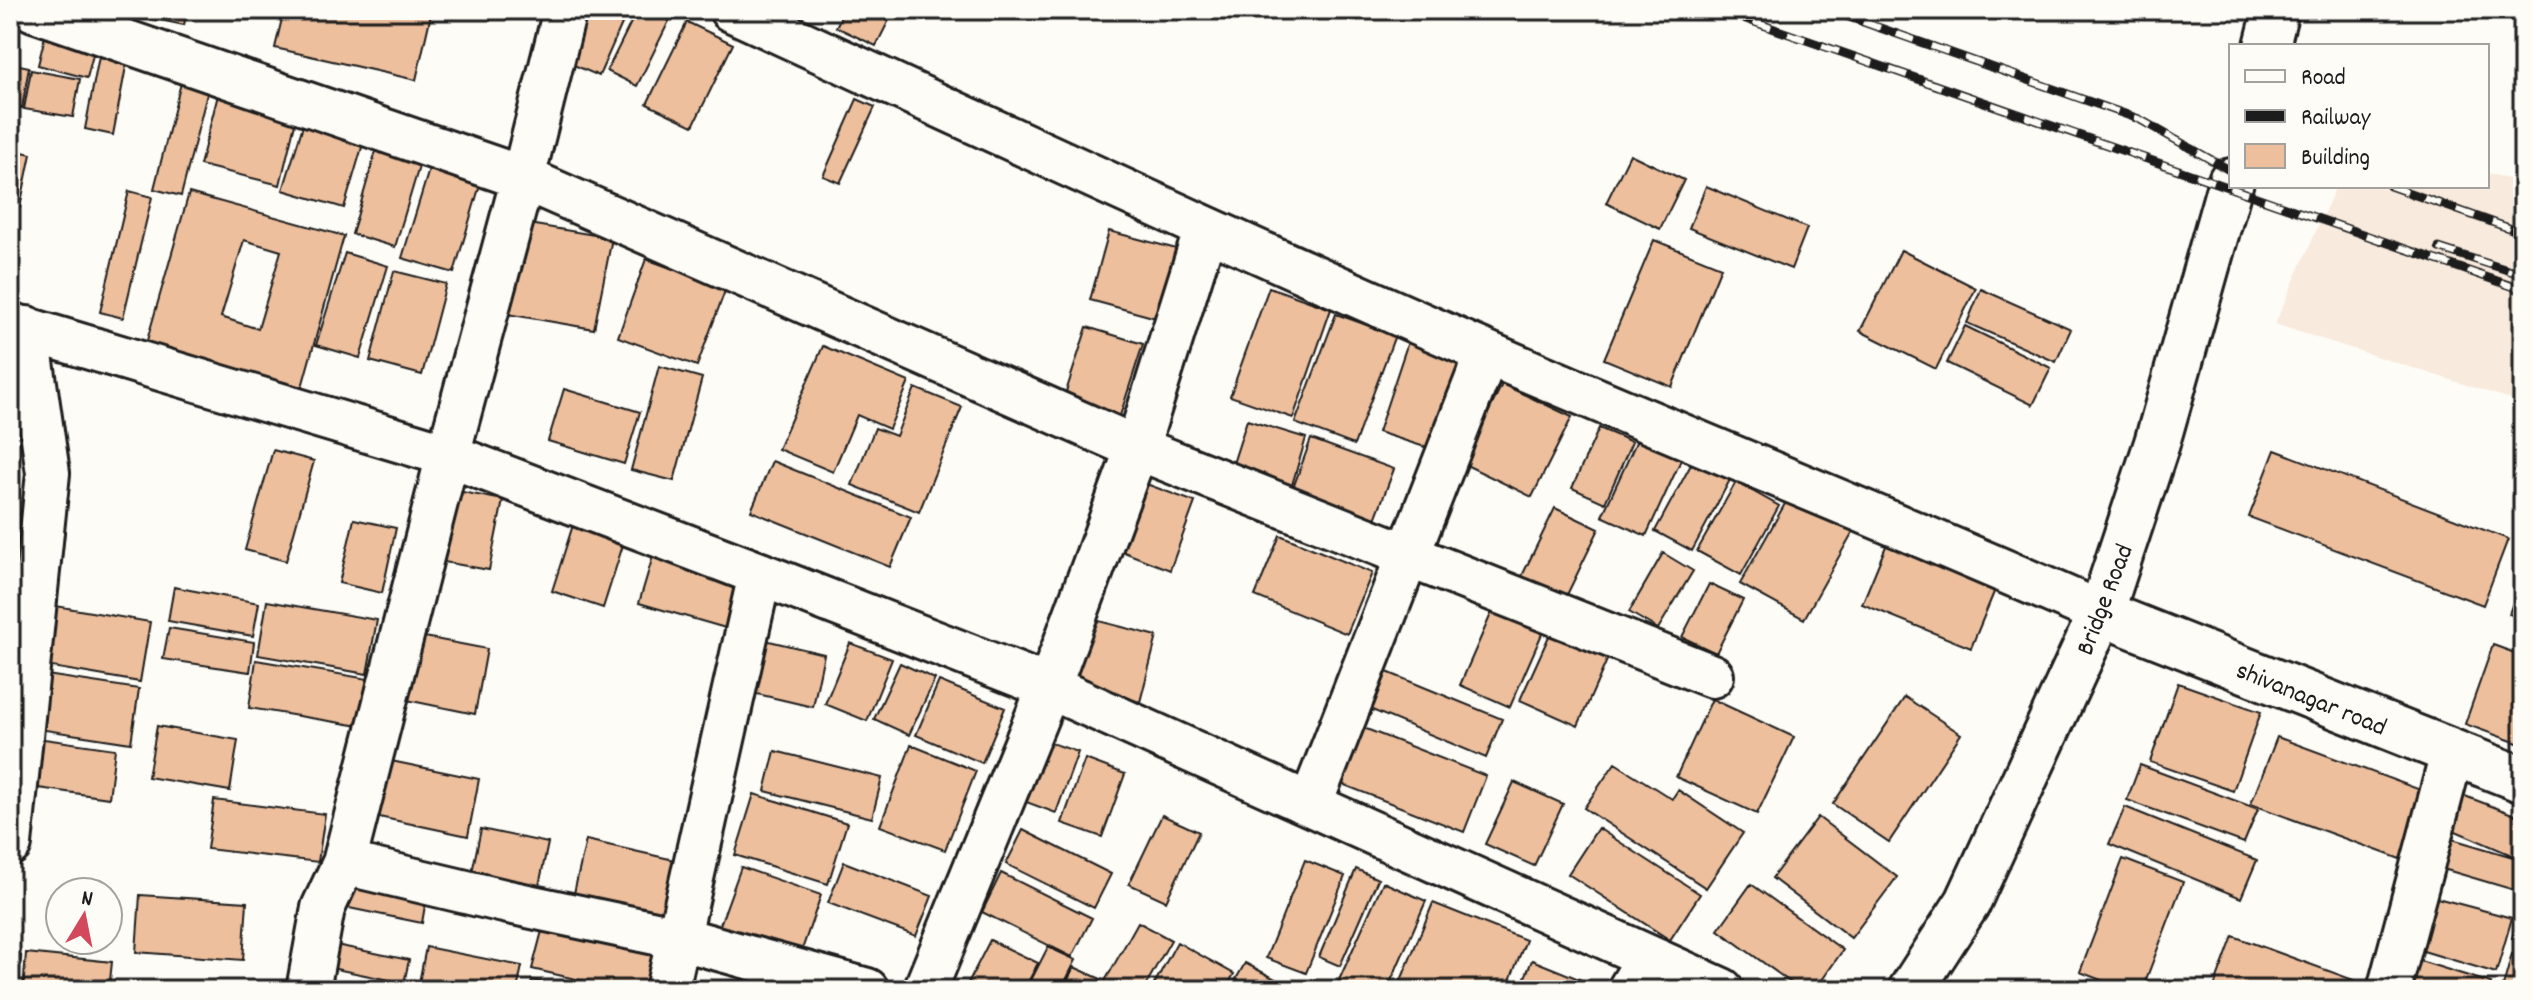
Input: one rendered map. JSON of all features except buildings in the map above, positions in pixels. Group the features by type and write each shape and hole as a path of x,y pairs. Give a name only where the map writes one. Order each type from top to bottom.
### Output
{"street":[{"path":"34,10 523,178 1137,448 1712,676"},
{"path":"308,990 323,908 344,863 565,10"},
{"path":"731,10 1487,353 2101,613"},
{"path":"2268,44 2276,10"},
{"name":"Bridge Road","path":"1911,990 1968,902 2101,613 2157,443 2229,188"},
{"path":"925,990 1049,687 1137,448 1206,228"},
{"path":"10,844 48,473 19,326 448,455 760,574 1049,687 1311,803 1639,973 1722,990"},
{"path":"1311,803 1487,353"},
{"path":"667,990 760,574"},
{"name":"shivanagar road","path":"2101,613 2523,780"},
{"path":"2389,990 2452,754"},
{"path":"344,863 679,938 867,990"}],"shaded area":[{"path":"2489,174 2523,183 2523,403 2275,324 2335,188 2489,188"}],"railway":[{"path":"1720,10 2229,187"},
{"path":"1829,10 2139,119 2229,170"},
{"path":"2230,188 2523,290"},
{"path":"2396,188 2523,233"},
{"path":"2439,248 2523,275"}]}
